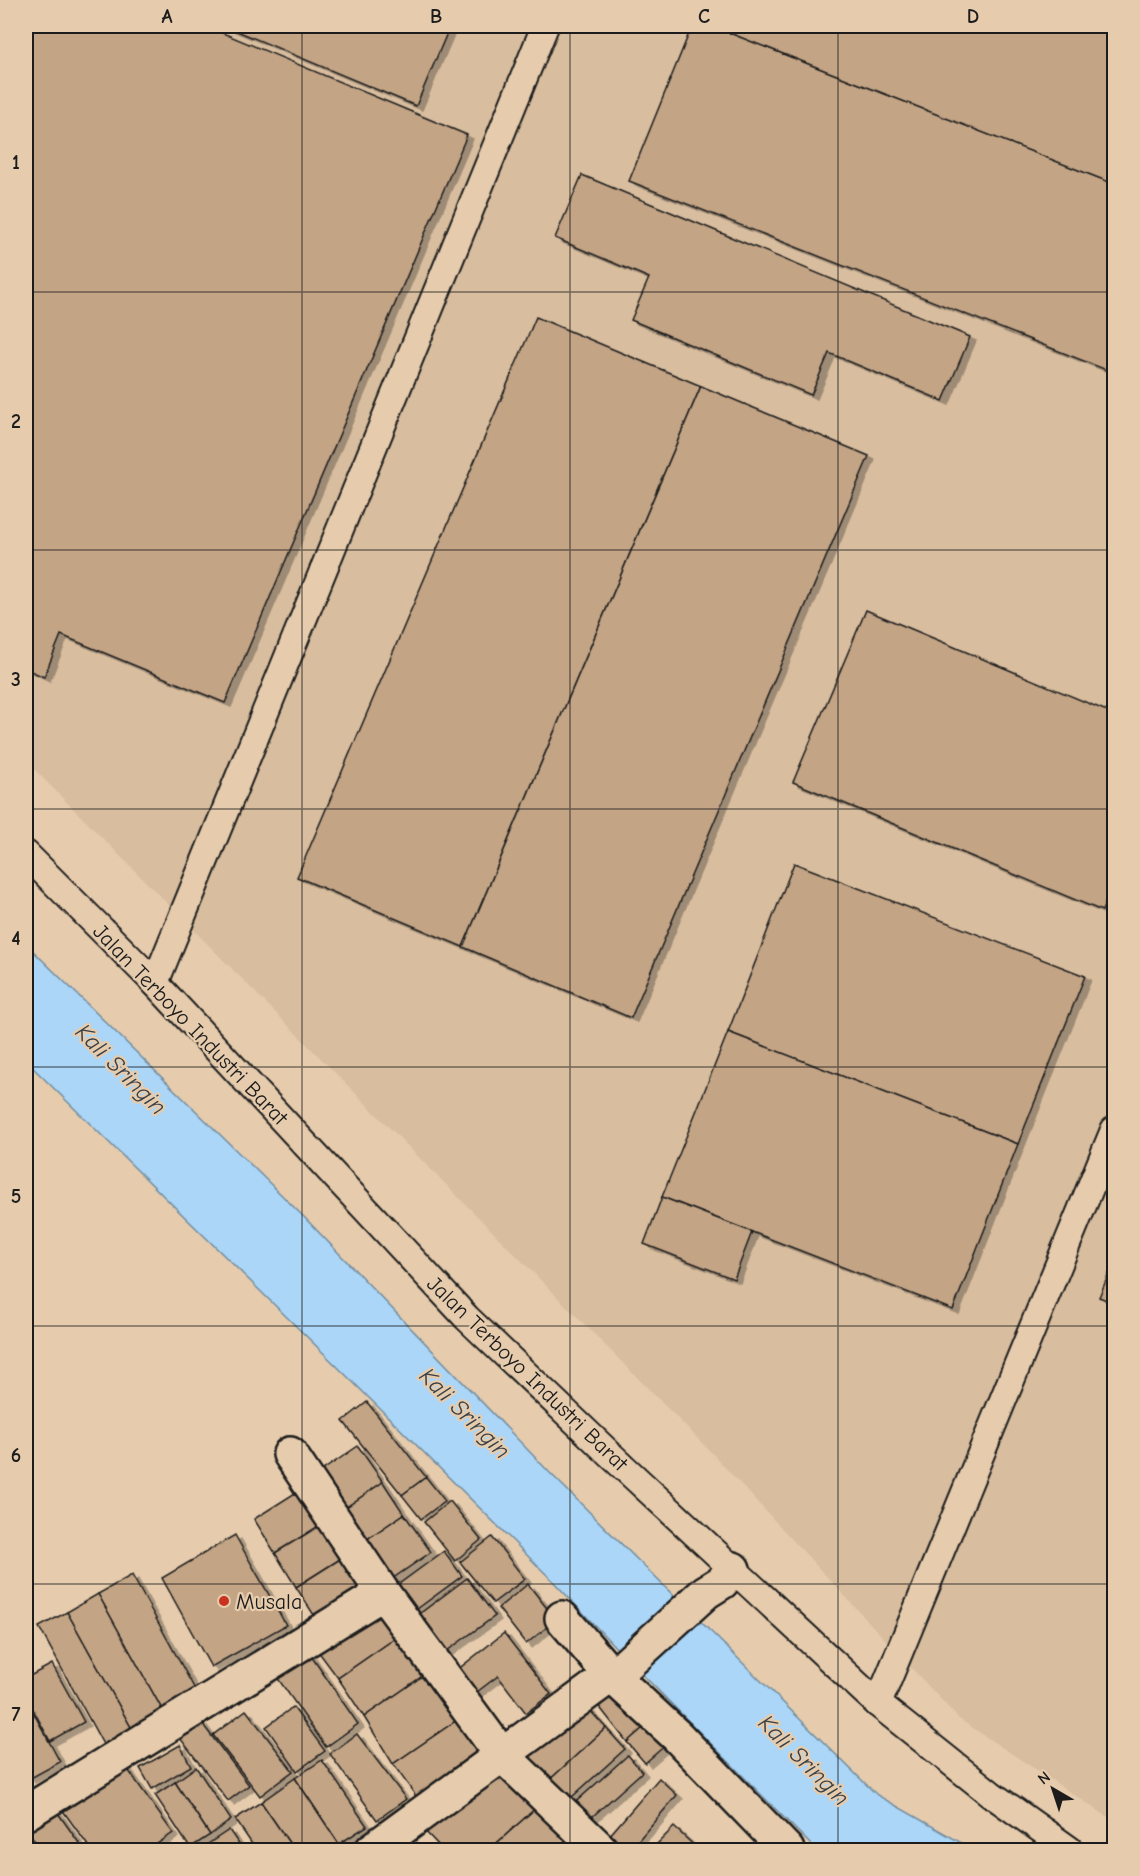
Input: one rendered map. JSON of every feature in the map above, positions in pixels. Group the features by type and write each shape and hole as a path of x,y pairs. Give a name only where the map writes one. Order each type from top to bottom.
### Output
{"street":[{"path":"291,1454 383,1593 501,1754 601,1851"},
{"path":"372,1851 619,1669 706,1592 722,1582 733,1569"},
{"path":"26,1813 383,1593"},
{"path":"562,1618 619,1669 677,1736 788,1851"}],"lane":[{"path":"155,983 545,26"},
{"name":"Jalan Terboyo Industri Barat","path":"26,854 155,983 467,1318 878,1704 991,1794 1070,1851"},
{"path":"878,1704 1114,1130"}],"shaded area":[{"path":"26,26 1114,26 1114,1821 959,1719 708,1449 26,761"}],"water":[{"name":"Kali Sringin","path":"26,944 305,1218 550,1473 677,1599 620,1652 551,1579 26,1061"},
{"name":"Kali Sringin","path":"698,1619 877,1795 974,1850 816,1850 639,1671"}],"building":[{"path":"26,26 206,26 467,135 225,703 61,635 44,677 26,669"},
{"path":"225,26 450,26 416,106"},
{"path":"692,26 712,26 1114,184 1114,373 629,181"},
{"path":"712,26 1114,26 1114,184"},
{"path":"582,175 970,337 943,401 829,353 811,395 631,320 649,278 555,238"},
{"path":"536,317 701,386 463,947 297,877"},
{"path":"701,386 869,456 631,1018 463,947"},
{"path":"866,610 1114,714 1114,881 1102,911 793,782"},
{"path":"794,863 1085,976 1018,1144 728,1032"},
{"path":"728,1032 1018,1144 953,1310 662,1197"},
{"path":"662,1197 752,1232 734,1279 644,1244"},
{"path":"1114,1262 1114,1303 1099,1297"},
{"path":"367,1402 426,1477 402,1495 343,1421"},
{"path":"358,1446 383,1482 335,1515 310,1479"},
{"path":"426,1477 445,1501 421,1519 402,1495"},
{"path":"383,1482 404,1514 357,1546 335,1515"},
{"path":"303,1488 324,1523 275,1553 254,1519"},
{"path":"450,1501 481,1540 455,1561 424,1522"},
{"path":"404,1514 431,1552 383,1585 357,1546"},
{"path":"324,1523 345,1556 296,1587 275,1553"},
{"name":"Musala","path":"235,1535 286,1625 211,1667 162,1578"},
{"path":"492,1537 525,1579 493,1603 460,1562"},
{"path":"444,1551 462,1576 406,1617 388,1592"},
{"path":"345,1556 368,1593 319,1623 296,1587"},
{"path":"132,1575 198,1695 164,1713 98,1594"},
{"path":"467,1578 495,1616 437,1658 410,1621"},
{"path":"528,1584 556,1620 526,1644 498,1608"},
{"path":"98,1594 164,1713 133,1731 67,1612"},
{"path":"378,1602 400,1635 338,1678 315,1647"},
{"path":"67,1612 133,1731 104,1746 39,1627"},
{"path":"504,1633 551,1694 526,1713 498,1676 465,1701 447,1678"},
{"path":"400,1635 427,1673 364,1717 338,1678"},
{"path":"307,1650 358,1724 326,1747 274,1673"},
{"path":"52,1664 84,1722 50,1741 26,1696 26,1678"},
{"path":"427,1673 463,1716 393,1764 364,1717"},
{"path":"613,1682 650,1722 627,1742 594,1700"},
{"path":"26,1699 60,1762 29,1779 26,1773"},
{"path":"585,1705 606,1728 544,1785 522,1762"},
{"path":"293,1707 325,1751 297,1771 266,1727"},
{"path":"246,1710 293,1771 260,1796 213,1735"},
{"path":"463,1716 487,1751 418,1799 393,1764"},
{"path":"201,1722 249,1785 228,1801 180,1738"},
{"path":"650,1722 668,1743 645,1763 627,1742"},
{"path":"606,1728 625,1749 562,1806 544,1785"},
{"path":"357,1734 406,1799 377,1820 330,1754"},
{"path":"180,1745 191,1766 152,1789 140,1768"},
{"path":"628,1755 642,1772 584,1824 569,1808"},
{"path":"322,1760 367,1826 339,1844 295,1778"},
{"path":"124,1764 173,1833 148,1850 91,1850 61,1808"},
{"path":"497,1765 536,1808 489,1850 443,1850 425,1831"},
{"path":"196,1767 231,1820 210,1835 175,1782"},
{"path":"295,1778 339,1844 330,1850 294,1850 261,1802"},
{"path":"659,1778 677,1795 630,1850 612,1850 603,1843"},
{"path":"26,1781 32,1793 26,1797"},
{"path":"175,1782 210,1835 190,1848 155,1795"},
{"path":"261,1802 294,1850 256,1850 235,1819"},
{"path":"53,1806 84,1850 41,1850 26,1828"},
{"path":"536,1808 570,1845 564,1850 489,1850"},
{"path":"674,1827 699,1850 651,1850"},
{"path":"229,1830 243,1850 199,1850"},
{"path":"26,1838 35,1850 26,1850"}],"place":[{"name":"Musala","path":"224,1601"}]}
